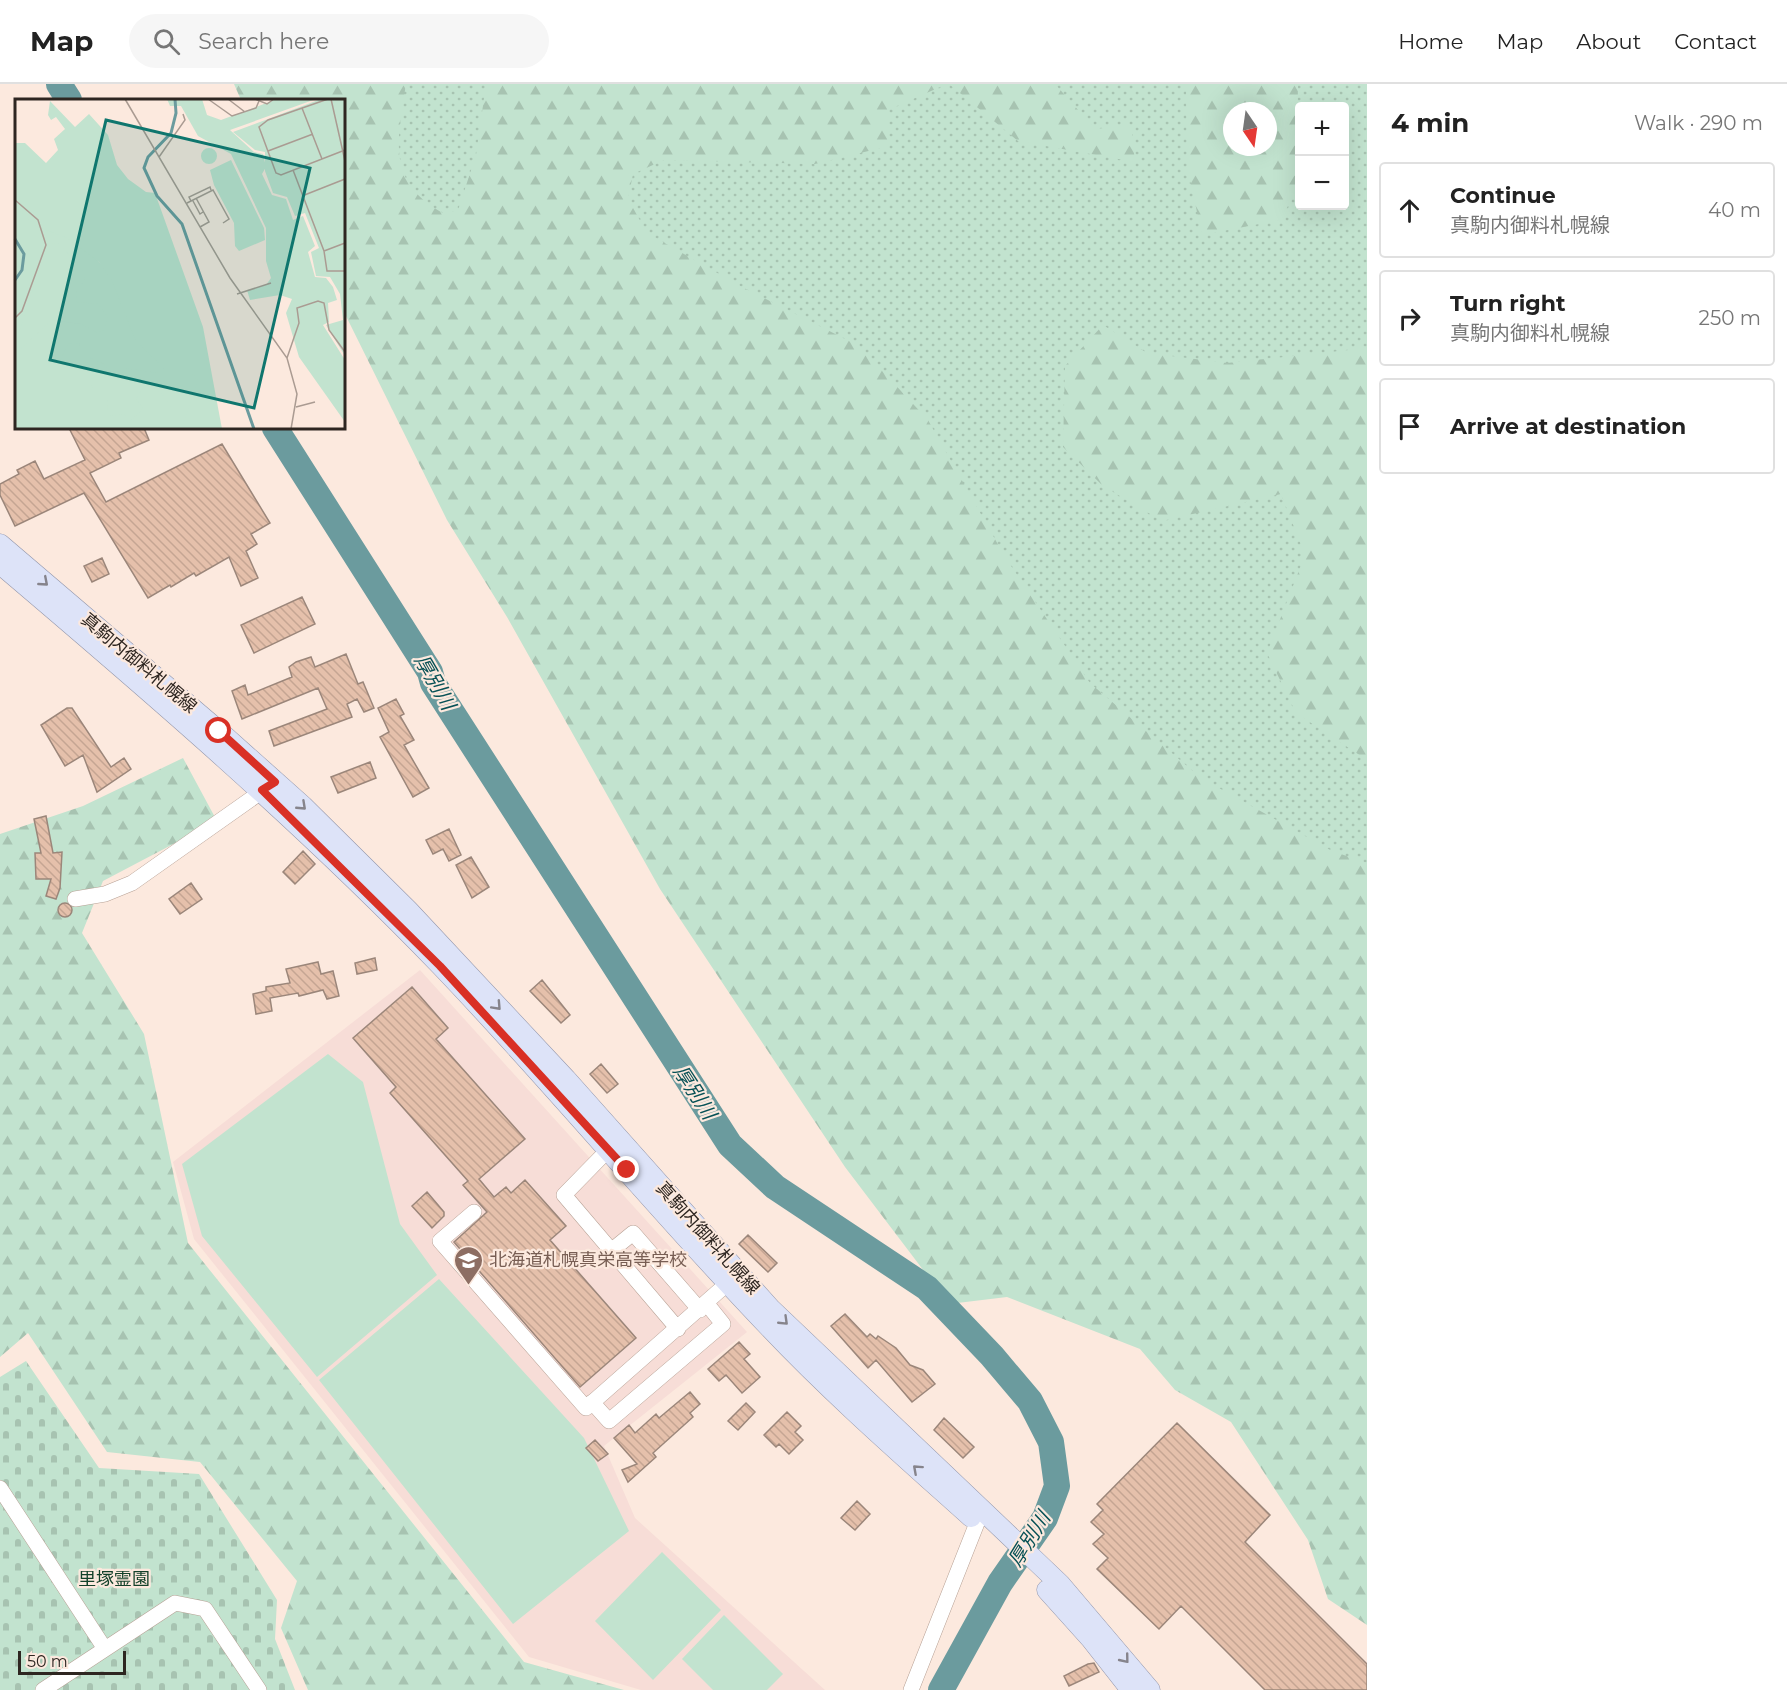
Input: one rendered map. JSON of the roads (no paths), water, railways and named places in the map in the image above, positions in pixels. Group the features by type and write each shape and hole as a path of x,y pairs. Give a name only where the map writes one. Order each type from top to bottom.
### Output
{"main road":[{"name":"真駒内御料札幌線","path":"0,544 408,910 566,1079 770,1308 988,1527"},
{"name":"真駒内御料札幌線","path":"0,564 155,696 268,786 440,966 768,1327 1098,1626 1150,1690"},
{"name":"真駒内御料札幌線","path":"1041,1575 1131,1690"}],"lane":[{"path":"75,899 105,894 132,883 268,786"},
{"path":"608,1150 564,1195 678,1329"},
{"path":"474,1212 440,1241 586,1408 728,1283"},
{"path":"592,1402 609,1421 723,1324 703,1307 633,1233 611,1251"},
{"path":"2,1497 105,1649"},
{"path":"911,1690 988,1527"},
{"path":"43,1690 175,1603 205,1609 259,1690"}],"waterway":[{"name":"厚別川","path":"59,84 68,99"},
{"name":"厚別川","path":"276,429 430,672 433,683 730,1145 775,1187 927,1288 992,1356 1030,1401 1051,1442 1057,1486 1045,1518 1000,1583 941,1690"}],"place":[{"name":"北海道札幌真栄高等学校","path":"468,1286"}],"park label":[{"name":"里塚霊園","path":"114,1579"}]}
